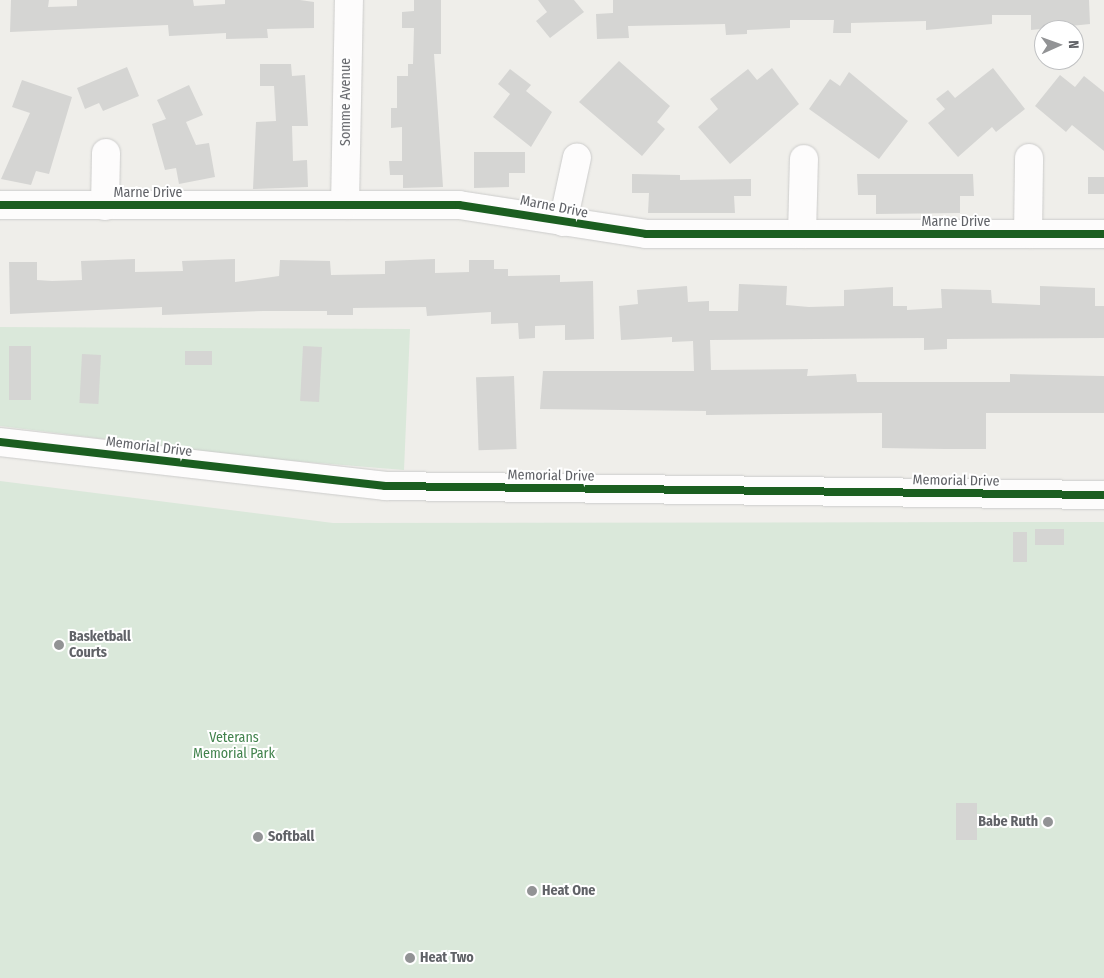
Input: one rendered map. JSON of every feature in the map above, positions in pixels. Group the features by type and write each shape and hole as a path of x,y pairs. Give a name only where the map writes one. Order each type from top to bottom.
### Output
{"street":[{"name":"Somme Avenue","path":"345,205 350,0"},
{"path":"105,206 106,153"},
{"path":"563,222 577,157"},
{"path":"1028,234 1029,158"},
{"path":"802,234 804,159"},
{"name":"Marne Drive","path":"0,205 459,206 646,234 1104,234"},
{"name":"Memorial Drive","path":"0,442 385,486 1104,495"}],"green space":[{"path":"0,327 410,329 404,470 258,458 0,426"},
{"name":"Veterans Memorial Park","path":"0,481 333,523 1104,522 1104,978 0,978"}],"building":[{"path":"11,0 49,0 48,7 77,6 77,0 193,0 194,6 225,4 225,0 300,0 314,2 314,28 267,29 268,38 226,39 226,33 169,36 168,25 10,32"},
{"path":"414,0 441,0 441,54 434,54 443,187 403,188 403,175 390,175 389,161 402,161 402,127 391,128 391,108 397,108 397,76 408,76 408,64 413,64 414,28 402,28 402,12 414,11"},
{"path":"538,0 574,0 584,12 550,38 536,21 547,12"},
{"path":"613,0 1089,0 1090,24 1084,25 1084,20 1034,20 1034,30 1031,30 1031,15 992,15 992,24 926,30 926,21 851,23 851,33 833,33 834,20 790,20 790,28 747,30 747,34 726,35 725,24 628,26 629,38 597,39 596,14 613,13"},
{"path":"619,61 670,106 657,122 665,129 642,156 579,102"},
{"path":"260,64 291,64 292,76 305,75 308,126 292,126 293,161 307,160 308,187 253,189 256,122 276,121 274,86 260,86"},
{"path":"127,67 139,96 103,111 99,103 85,109 77,88"},
{"path":"772,68 799,104 730,164 698,127 718,109 710,99 748,69 757,80"},
{"path":"993,68 1025,109 996,132 992,127 958,157 928,123 945,109 936,99 948,90 955,98"},
{"path":"510,69 531,85 526,91 552,112 531,147 493,117 510,94 498,84"},
{"path":"849,72 908,121 879,159 809,109 830,79 840,86"},
{"path":"1060,75 1075,87 1084,76 1104,92 1104,151 1072,125 1066,132 1035,106"},
{"path":"22,80 72,97 49,174 36,171 31,185 1,179 30,113 12,107"},
{"path":"189,85 203,115 186,122 196,145 209,143 215,177 179,184 176,168 165,170 152,124 166,119 157,100"},
{"path":"474,152 525,152 525,173 509,173 509,187 474,188"},
{"path":"632,174 680,175 680,180 751,179 751,196 734,196 735,213 648,213 649,193 632,193"},
{"path":"857,174 973,174 974,196 960,196 960,213 876,214 876,195 858,195"},
{"path":"1088,177 1104,177 1104,194 1088,194"},
{"path":"135,259 135,272 183,271 182,261 235,259 235,282 279,276 280,260 330,261 331,275 385,274 385,261 435,259 435,273 469,272 469,260 494,260 494,269 508,269 508,276 560,275 560,282 593,281 594,339 565,340 565,325 535,326 535,338 519,339 518,323 491,324 491,312 427,316 426,307 353,308 353,315 327,315 327,311 263,311 162,315 162,307 10,314 9,262 37,262 37,280 52,281 82,280 81,261"},
{"path":"739,284 787,286 786,305 809,307 844,306 844,290 893,287 893,306 907,306 907,310 942,308 941,289 991,290 992,303 1040,305 1040,286 1095,288 1095,306 1104,306 1104,338 947,339 947,349 924,350 924,338 710,340 711,370 808,369 807,376 856,374 857,382 1010,382 1010,374 1104,376 1104,413 986,413 986,449 945,449 882,448 882,413 706,415 706,411 540,409 543,371 694,371 693,341 672,342 672,337 621,340 619,306 638,304 637,290 687,286 688,302 709,301 709,311 738,311"},
{"path":"9,346 31,346 31,400 9,400"},
{"path":"303,346 322,347 319,402 300,401"},
{"path":"185,351 212,351 212,365 185,365"},
{"path":"82,354 101,355 98,404 79,403"},
{"path":"514,376 517,449 479,450 476,377"},
{"path":"1035,529 1064,529 1064,545 1035,545"},
{"path":"1013,532 1027,532 1027,562 1013,562"},
{"path":"956,803 977,803 977,840 956,840"}],"cycle path":[{"path":"0,205 459,205 646,234 1104,234"},
{"path":"0,442 385,486 1104,495"}],"place":[{"name":"Basketball Courts","path":"59,645"},
{"name":"Babe Ruth","path":"1048,822"},
{"name":"Softball","path":"258,837"},
{"name":"Heat One","path":"532,891"},
{"name":"Heat Two","path":"410,958"}]}
